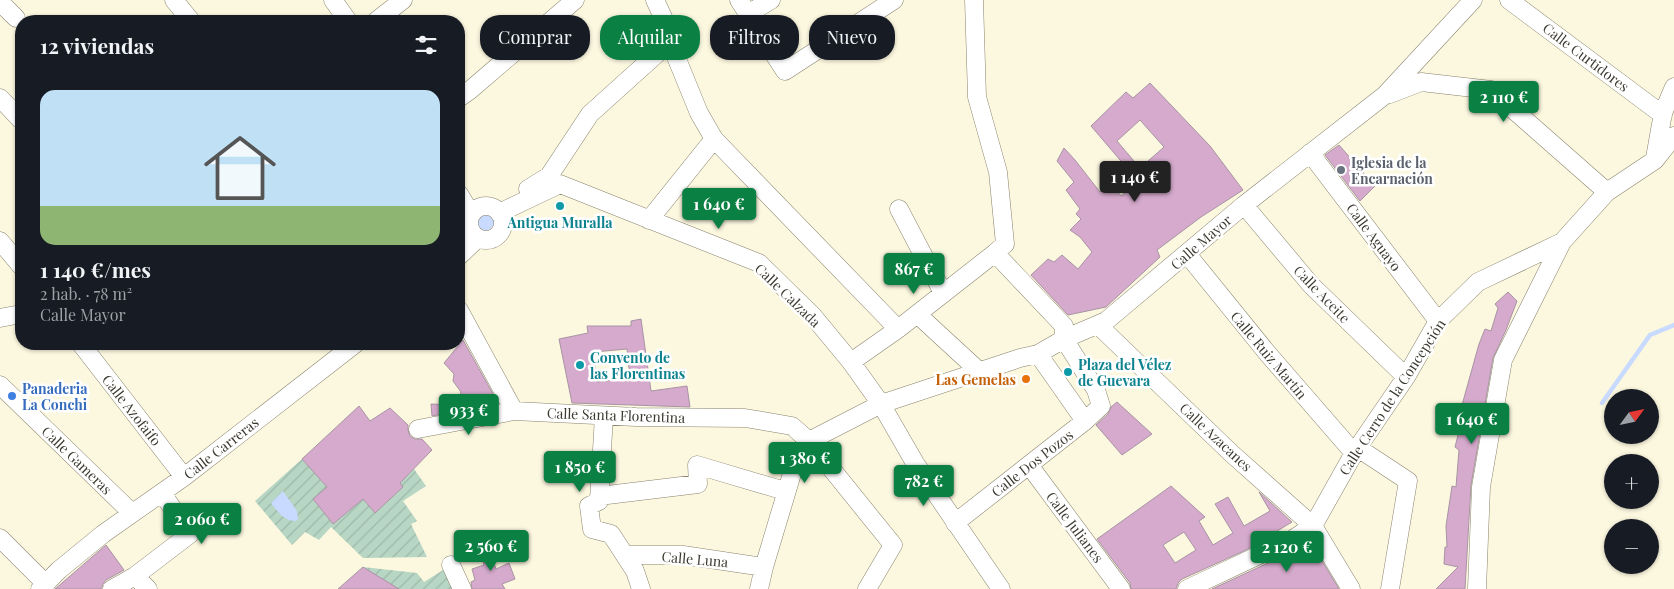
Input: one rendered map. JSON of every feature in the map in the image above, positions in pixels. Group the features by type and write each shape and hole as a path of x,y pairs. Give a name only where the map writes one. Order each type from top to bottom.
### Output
{"street":[{"path":"174,0 186,15"},
{"path":"334,0 344,15"},
{"path":"384,15 403,0"},
{"path":"465,94 575,0"},
{"path":"655,0 662,15"},
{"path":"771,0 744,7 785,71 894,0"},
{"path":"851,362 898,329 1005,244 998,172 977,97 974,0"},
{"name":"Calle Mayor","path":"809,441 881,404 1038,354 1106,321 1244,204 1385,95 1473,0"},
{"name":"Calle Curtidores","path":"1509,0 1663,115"},
{"path":"0,2 15,17"},
{"path":"497,211 549,176 590,114 650,60"},
{"path":"678,60 700,113 714,139 898,329"},
{"path":"1385,95 1421,82 1491,90 1607,192"},
{"path":"1654,160 1663,115 1674,87"},
{"path":"0,98 15,114"},
{"name":"Calle Cerro de la Concepción","path":"1313,526 1356,450 1406,377 1438,321 1478,282 1562,242 1607,192 1654,160 1674,136"},
{"path":"649,220 714,139"},
{"name":"Calle Aguayo","path":"1310,153 1438,321"},
{"name":"Calle Calzada","path":"497,211 560,184 759,263 813,316 851,362 881,404 915,463 1000,589"},
{"name":"Calle Aceite","path":"1244,204 1311,285 1406,377"},
{"path":"465,236 469,223 480,208 485,206 497,211 502,224 498,234 489,240 469,223"},
{"path":"899,209 943,293"},
{"path":"0,241 15,259"},
{"path":"1477,589 1481,487 1503,360 1562,242"},
{"path":"995,253 1064,326 1064,340"},
{"name":"Calle Ruiz Martín","path":"1187,254 1268,354 1356,450 1408,482 1390,589"},
{"path":"917,314 980,372"},
{"path":"0,318 15,315"},
{"path":"465,321 514,411"},
{"name":"Calle Azacanes","path":"1098,325 1232,453 1313,526 1351,589"},
{"name":"Calle Dos Pozos","path":"955,524 1102,406 1096,390 1064,340"},
{"name":"Calle Azofaifo","path":"86,350 184,477"},
{"name":"Calle Carreras","path":"43,586 59,570 103,534 184,477 347,350"},
{"path":"1038,354 1085,421"},
{"name":"Calle Gameras","path":"0,385 132,513"},
{"name":"Calle Santa Florentina","path":"418,429 514,411 604,416 745,418 792,426 809,441 893,545 867,589"},
{"path":"604,416 599,501 589,506 592,529 612,534 626,555 641,589"},
{"path":"759,589 785,491 797,457 809,441"},
{"path":"599,496 698,484 697,465 785,491"},
{"name":"Calle Julianes","path":"1029,465 1121,589"},
{"path":"112,589 135,576 190,534 162,493"},
{"path":"1186,589 1293,538 1313,526"},
{"path":"0,538 43,586"},
{"name":"Calle Luna","path":"626,555 683,555 764,567"},
{"path":"451,564 462,589"},
{"path":"135,576 148,589"}],"green space":[{"path":"302,459 327,487 313,499 333,524 363,499 375,513 403,487 400,483 414,469 426,486 403,501 417,521 411,524 427,557 363,558 331,527 319,540 305,532 292,545 255,501"},
{"path":"451,565 463,589 399,589 363,567 417,573 424,582"}],"water":[{"path":"485,213 494,213 498,219 490,229 478,232 474,229 473,219"},
{"path":"283,491 297,511 298,519 296,521 285,518 271,503"}],"building":[{"path":"1150,83 1210,146 1243,190 1201,217 1157,250 1160,257 1106,307 1068,315 1031,275 1048,259 1054,262 1062,255 1078,269 1092,252 1080,237 1070,230 1081,219 1076,214 1080,209 1066,190 1074,182 1057,161 1064,148 1100,192 1110,183 1121,196 1139,182 1132,175 1164,147 1140,120 1117,141 1139,167 1132,174 1091,126 1126,92 1133,98"},
{"path":"1339,145 1375,186 1360,201 1325,155"},
{"path":"1508,292 1517,301 1493,358 1471,485 1465,589 1436,589 1458,567 1444,564 1445,547 1447,547 1446,526 1452,486 1456,487 1459,450 1455,447 1461,423 1462,405 1479,344 1485,329 1491,331 1498,308 1495,304"},
{"name":"Convento de las Florentinas","path":"641,319 651,391 687,386 690,407 572,403 559,339 588,333 587,326 631,326 631,321","holes":["627,349 630,378 597,382 594,352"]},
{"path":"465,344 498,403 432,416 431,404 456,405 461,392 453,381 454,374 444,363 455,350 465,350"},
{"path":"1117,402 1152,434 1122,455 1096,425"},
{"path":"359,406 370,421 390,408 408,425 410,436 415,439 422,439 432,450 400,483 403,487 375,513 363,499 333,524 313,499 327,487 302,459"},
{"path":"1171,486 1205,517 1199,521 1213,545 1233,533 1215,504 1228,497 1244,526 1270,511 1259,492 1292,522 1246,550 1182,579 1176,589 1131,589 1130,583 1097,539","holes":["1184,532 1196,550 1175,563 1163,545"]},
{"path":"486,540 496,569 509,563 515,579 502,584 505,589 472,589 471,582 475,580 472,569 484,565 479,542"},
{"path":"1310,541 1339,589 1212,589 1298,549"},
{"path":"106,545 124,570 106,580 101,589 55,589"},
{"path":"363,567 399,589 338,589"}],"waterway":[{"path":"1602,403 1650,335 1674,325"}],"place":[{"name":"Iglesia de la Encarnación","path":"1341,170"},
{"name":"Antigua Muralla","path":"560,206"},
{"name":"Convento de las Florentinas","path":"580,365"},
{"name":"Plaza del Vélez de Guevara","path":"1068,372"},
{"name":"Las Gemelas","path":"1026,379"},
{"name":"Panaderia La Conchi","path":"12,396"}]}
